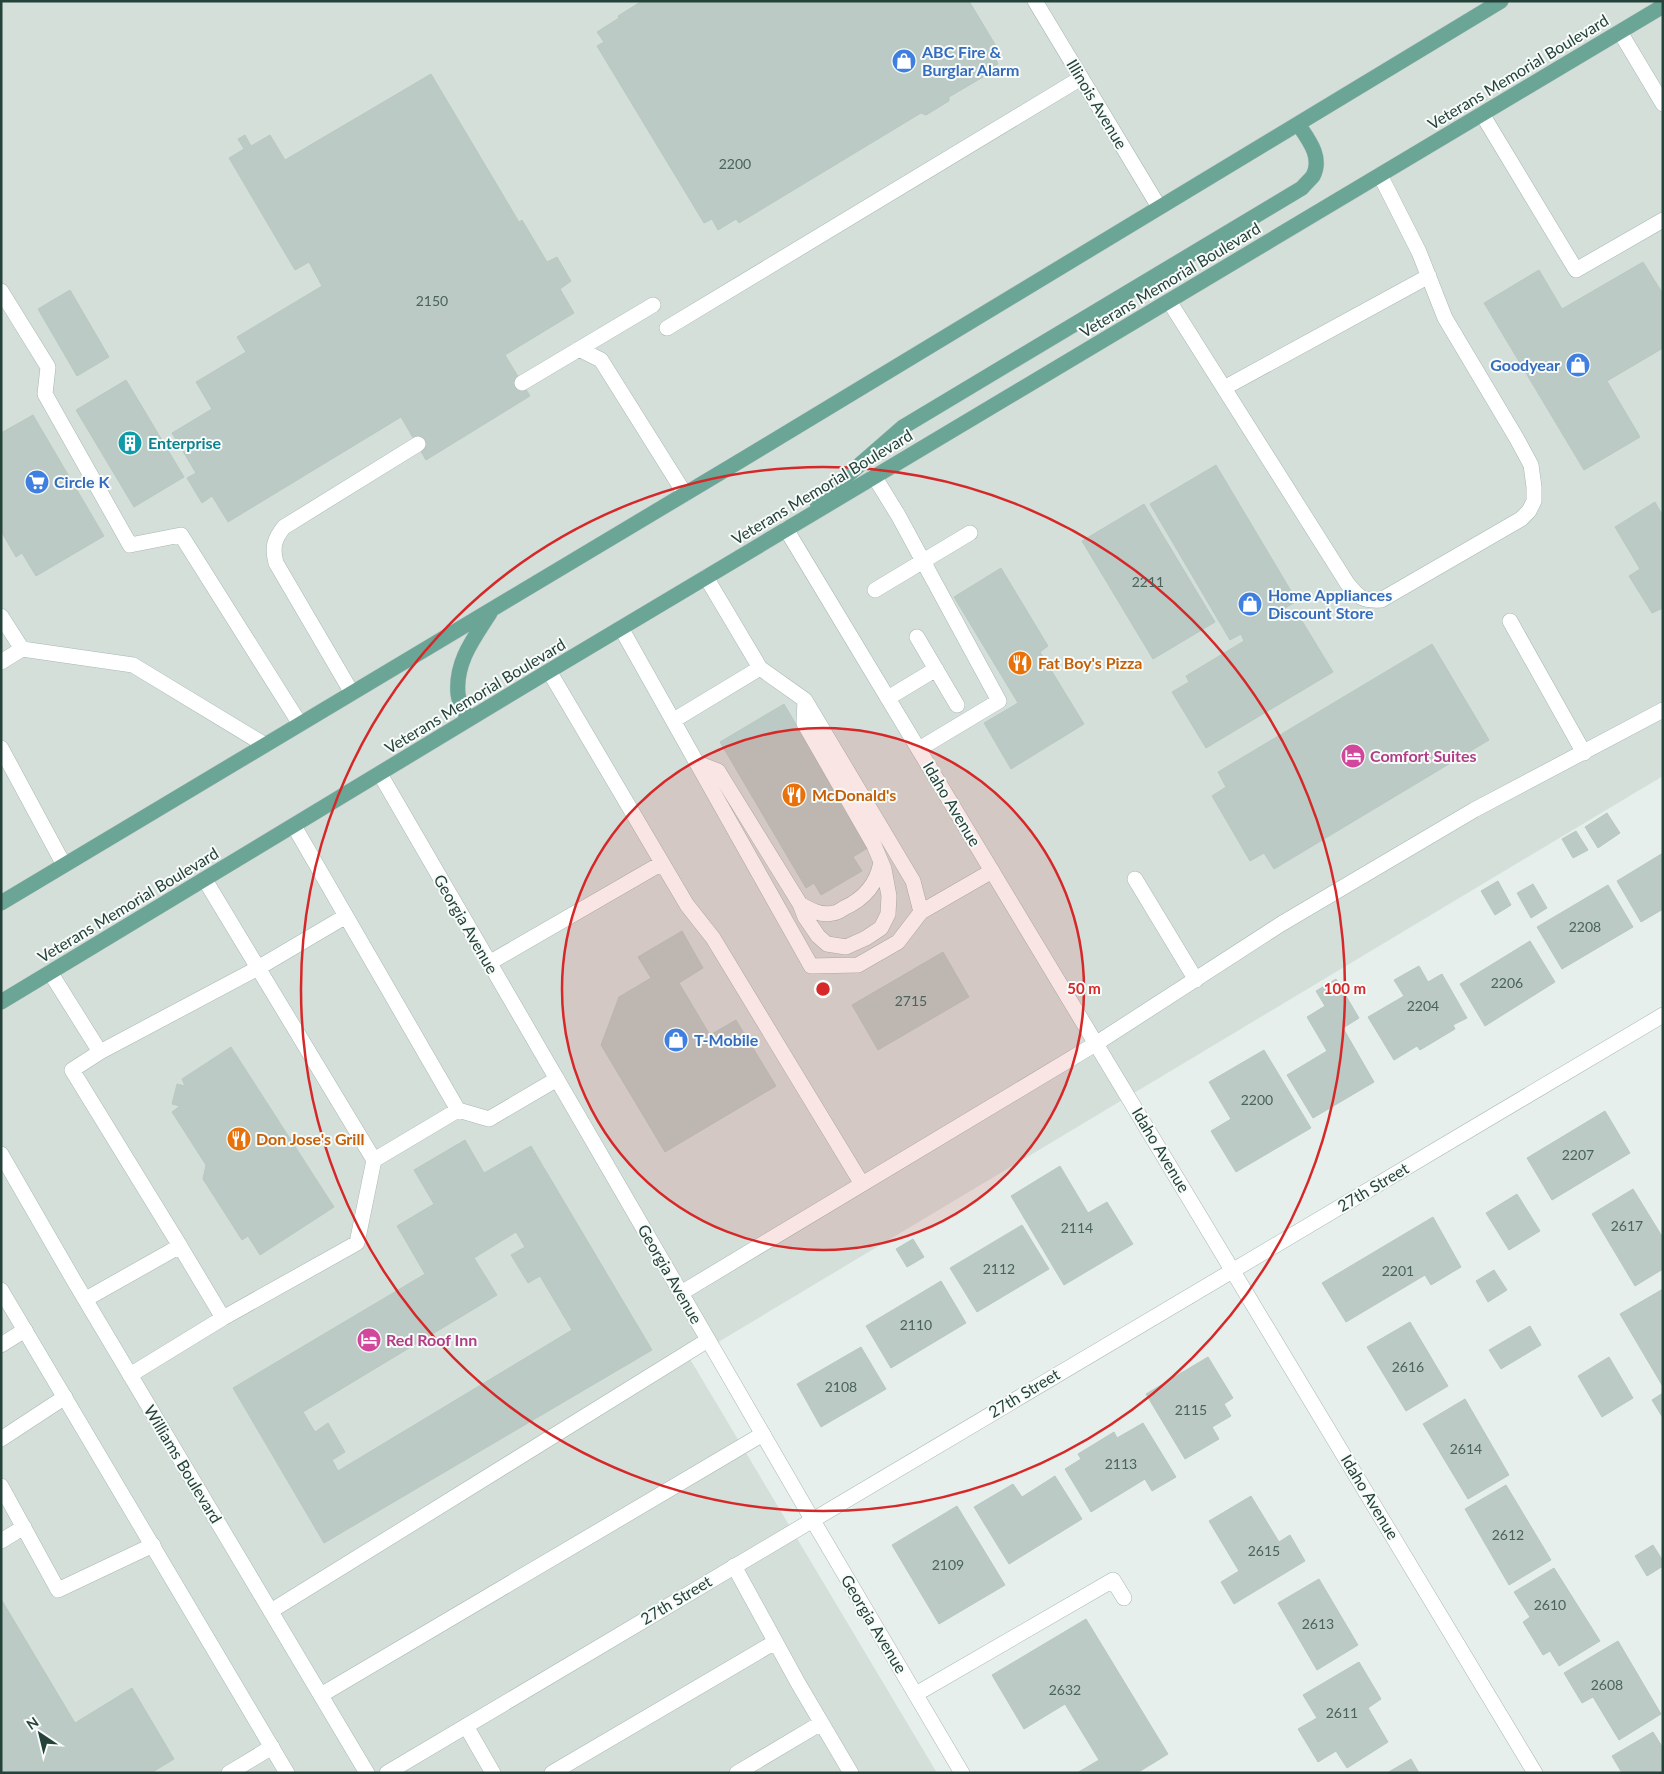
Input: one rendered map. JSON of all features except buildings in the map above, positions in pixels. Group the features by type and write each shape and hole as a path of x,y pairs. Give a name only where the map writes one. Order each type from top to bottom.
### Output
{"main road":[{"path":"1,903 685,494 1501,1"},
{"name":"Veterans Memorial Boulevard","path":"1,1002 874,476 1663,6"},
{"path":"786,529 903,427 1302,188 1313,175 1317,160 1312,146 1298,124"},
{"path":"468,720 458,696 458,674 464,653 492,609"}],"street":[{"name":"Illinois Avenue","path":"1035,1 1159,207"},
{"path":"1620,32 1663,104"},
{"path":"667,328 1081,78"},
{"path":"1482,114 1576,270 1663,220"},
{"path":"1169,301 1347,584 1356,594 1368,601 1381,600 1521,520 1534,502 1534,487 1530,465 1517,439 1445,318 1429,276 1380,175"},
{"path":"1224,388 1429,276"},
{"path":"1,291 48,367 45,394 130,545 181,535 300,724"},
{"path":"522,383 653,305"},
{"path":"579,349 601,360 685,494"},
{"path":"352,693 276,563 273,552 276,536 290,522 418,444"},
{"path":"874,476 898,515 999,701 919,749"},
{"name":"Idaho Avenue","path":"786,529 1535,1773"},
{"path":"876,590 970,533"},
{"path":"706,577 760,668 806,700 913,881 921,912"},
{"path":"1,616 22,649"},
{"path":"1510,620 1584,752"},
{"path":"621,628 811,966 858,965 898,942 921,912 992,871"},
{"path":"917,637 957,705"},
{"path":"1,662 22,649 132,665 265,745"},
{"path":"674,720 760,668"},
{"path":"888,698 936,669"},
{"path":"549,671 687,905 713,938 862,1184"},
{"path":"697,763 718,771 818,936 827,944 846,948 866,938 881,928 888,914 890,896 881,862 874,845 804,723 806,700"},
{"path":"681,1293 1097,1044 1281,924 1457,820 1663,710"},
{"path":"1,748 64,865"},
{"name":"Georgia Avenue","path":"380,774 812,1519 962,1773"},
{"path":"294,826 458,1110 488,1119 557,1079"},
{"path":"800,904 815,912 833,913 851,905 871,889 879,874 881,862"},
{"path":"489,963 662,863"},
{"path":"1135,879 1196,980"},
{"path":"130,1375 223,1318 357,1243 374,1160 205,880"},
{"path":"223,1318 72,1070 100,1052 258,968 346,916"},
{"path":"50,972 100,1052"},
{"name":"27th Street","path":"387,1773 1233,1269 1660,1023"},
{"path":"374,1160 458,1110"},
{"name":"Williams Boulevard","path":"1,1154 367,1773"},
{"path":"86,1299 180,1246"},
{"path":"1,1290 287,1773"},
{"path":"1,1345 25,1330"},
{"path":"271,1610 708,1340"},
{"path":"1,1439 65,1397"},
{"path":"321,1696 763,1434"},
{"path":"1,1486 58,1590 153,1546"},
{"path":"1,1540 24,1527"},
{"path":"734,1566 775,1642 851,1773"},
{"path":"916,1694 1113,1580 1124,1598"},
{"path":"552,1773 775,1642"},
{"path":"737,1773 822,1723"},
{"path":"466,1726 493,1773"},
{"path":"229,1773 272,1747"}],"shaded area":[{"path":"1,1 1663,1 1663,776 690,1359 937,1773 1,1773"}],"place":[{"name":"ABC Fire & Burglar Alarm","path":"904,61"},
{"name":"Goodyear","path":"1578,365"},
{"name":"Enterprise","path":"130,443"},
{"name":"Circle K","path":"37,482"},
{"name":"Home Appliances Discount Store","path":"1250,604"},
{"name":"Fat Boy's Pizza","path":"1020,663"},
{"name":"Comfort Suites","path":"1353,756"},
{"name":"McDonald's","path":"794,795"},
{"name":"T-Mobile","path":"676,1040"},
{"name":"Don Jose's Grill","path":"239,1139"},
{"name":"Red Roof Inn","path":"369,1340"}]}
